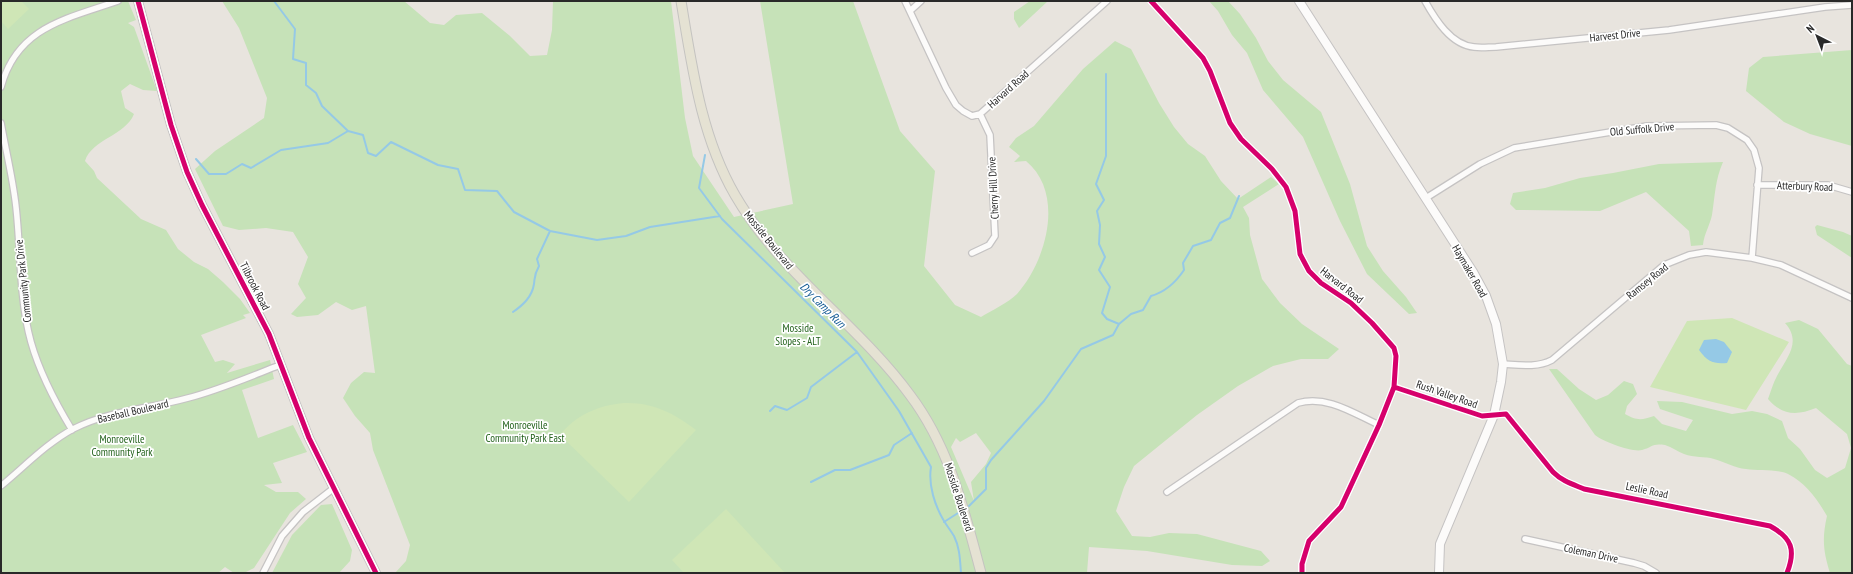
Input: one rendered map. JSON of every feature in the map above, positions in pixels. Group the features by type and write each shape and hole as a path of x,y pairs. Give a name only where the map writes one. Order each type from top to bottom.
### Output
{"main road":[{"name":"Tilbrook Road","path":"138,1 171,125 187,172 202,205 269,334 309,438 376,573"},
{"name":"Mosside Boulevard","path":"681,1 702,115 716,155 735,195 779,255 894,374 924,416 942,448 959,490 981,573"},
{"name":"Haymaker Road","path":"1299,1 1473,272 1486,296 1496,324 1503,364 1494,415 1440,544 1439,573"}],"street":[{"path":"1,87 4,76 13,57 28,39 45,28 118,1"},
{"name":"Harvard Road","path":"905,1 946,88 956,105 972,116 980,114 1107,1"},
{"path":"910,12 921,1"},
{"name":"Harvard Road","path":"1151,1 1202,58 1210,70 1230,123 1241,139 1272,169 1286,187 1295,210 1300,254 1309,271 1321,283 1351,303 1381,332 1394,348 1396,356 1394,387 1379,425 1342,507 1309,541 1302,564 1302,573"},
{"name":"Harvest Drive","path":"1425,1 1445,31 1460,43 1472,47 1496,47 1669,30 1825,4 1852,5"},
{"name":"Cherry Hill Drive","path":"972,253 989,245 993,240 995,229 990,135 980,114"},
{"name":"Community Park Drive","path":"1,123 16,206 26,312 31,342 44,379 72,430"},
{"name":"Old Suffolk Drive","path":"1426,198 1480,164 1514,148 1647,126 1716,124 1738,132 1747,140 1754,150 1758,160 1758,185 1752,258"},
{"name":"Atterbury Road","path":"1758,185 1828,185 1852,192"},
{"name":"Ramsey Road","path":"1503,364 1532,365 1546,363 1552,360 1664,265 1680,258 1706,252 1752,258 1781,265 1852,298"},
{"name":"Baseball Boulevard","path":"1,486 50,445 72,430 104,416 187,399 216,390 280,365"},
{"name":"Rush Valley Road","path":"1394,387 1482,416 1494,415"},
{"path":"1167,492 1298,403 1314,400 1330,402 1379,425"},
{"name":"Leslie Road","path":"1494,415 1506,414 1512,418 1553,472 1559,478 1568,483 1584,489 1770,526 1779,531 1785,537 1792,551 1792,560 1787,573"},
{"path":"263,573 282,536 303,512 334,488"},
{"name":"Coleman Drive","path":"1525,539 1634,563 1644,566 1656,573"}],"green space":[{"name":"Monroeville Community Park","path":"1,1 128,1 136,20 128,23 134,27 157,91 143,90 130,84 121,91 125,108 134,114 124,128 94,147 85,161 94,171 97,178 141,219 166,230 178,249 194,262 208,269 240,299 250,313 243,315 246,318 201,335 215,362 223,360 235,364 227,373 270,360 274,379 242,390 258,438 293,425 307,452 273,463 282,483 264,485 276,492 298,492 306,499 290,513 254,568 244,573 234,573 225,567 218,573 1,573"},
{"path":"1,1 21,1 29,9 8,29 1,21"},
{"path":"222,1 404,1 430,23 444,25 456,15 482,13 510,36 530,56 547,55 552,30 553,1 671,1 685,118 693,156 734,217 793,204 760,1 853,1 900,131 935,171 924,266 955,305 981,317 1014,297 1028,280 1037,263 1047,227 1048,208 1045,190 1038,175 1026,161 1014,162 1020,156 1009,147 1016,138 1034,126 1083,69 1115,41 1131,49 1159,103 1174,127 1188,144 1205,156 1221,181 1238,199 1271,177 1279,184 1243,207 1249,218 1250,235 1262,279 1280,303 1302,324 1339,349 1328,359 1301,359 1273,366 1238,386 1197,415 1134,466 1124,487 1116,511 1132,536 1150,537 1169,533 1197,534 1261,551 1270,561 1262,566 1232,565 1147,551 1089,547 1087,573 395,573 406,561 410,545 373,450 370,433 355,416 343,398 351,383 364,372 375,373 366,306 352,310 336,302 318,315 297,317 291,314 306,298 298,284 308,257 293,232 266,228 239,230 223,226 195,169 215,151 264,118 267,98 239,28","holes":["976,433 991,453 986,464 971,482 974,501 951,447 956,438 960,442"]},
{"path":"1030,1 1048,1 1019,28 1014,19 1014,12"},
{"path":"1209,1 1228,1 1240,14 1256,38 1268,61 1283,80 1321,112 1350,184 1367,246 1383,271 1406,297 1417,313 1409,314 1367,274 1340,221 1303,137 1263,90 1247,53 1232,35 1218,11"},
{"path":"1852,50 1852,146 1810,134 1784,122 1746,91 1749,68 1763,57"},
{"path":"1723,162 1717,182 1712,215 1703,245 1691,246 1689,231 1646,192 1600,211 1516,210 1510,204 1513,193 1545,188 1580,178 1659,164"},
{"path":"1817,225 1852,236 1852,258 1817,235 1815,227"},
{"path":"1732,318 1789,342 1746,410 1650,387 1687,321"},
{"path":"1799,320 1818,329 1847,364 1852,366 1852,573 1830,573 1824,544 1824,531 1827,516 1810,492 1800,482 1784,472 1742,468 1711,458 1688,455 1665,445 1655,445 1642,450 1632,450 1604,440 1595,435 1549,369 1557,369 1579,389 1596,400 1608,395 1624,381 1633,384 1637,394 1627,406 1625,414 1633,418 1640,419 1654,416 1662,424 1686,431 1693,420 1660,409 1657,401 1682,402 1732,414 1752,411 1767,414 1782,421 1788,438 1800,449 1815,470 1827,478 1845,468 1851,448 1847,434 1816,408 1809,411 1796,413 1784,411 1768,399 1773,384 1791,350 1793,343 1790,330 1785,323"},
{"path":"624,403 644,404 662,410 679,418 696,430 629,502 560,435 573,422 589,412 606,406"},
{"path":"332,504 352,550 350,561 339,573 272,573 292,535 321,505"},
{"path":"726,509 785,573 684,573 672,560"}],"water":[{"path":"1716,339 1724,342 1732,352 1727,363 1718,363 1708,360 1699,350 1704,340"}],"waterway":[{"path":"274,1 295,29 293,59 306,63 306,85 316,93 322,106 348,131 363,135 368,153 376,156 391,142 438,165 458,169 465,190 497,191 514,212 550,231 597,240 626,236 650,227 720,216"},
{"path":"1106,74 1106,156 1096,184 1104,200 1097,211 1100,225 1099,244 1105,257 1099,270 1110,287 1102,313 1107,319 1119,324"},
{"path":"196,159 209,174 226,174 242,164 251,168 281,150 328,143 348,131"},
{"name":"Dry Camp Run","path":"705,155 699,188 722,219 857,352 899,411 931,467 931,488 941,515 956,541 961,573"},
{"path":"969,506 986,489 986,468 991,460 1044,401 1081,349 1113,335 1119,324 1131,314 1143,310 1151,296 1161,292 1174,282 1184,270 1183,263 1193,246 1211,240 1220,223 1230,218 1239,196"},
{"path":"513,312 524,303 533,289 535,274 539,266 537,259 550,231"},
{"path":"770,411 775,406 787,410 807,398 811,387 857,352"},
{"path":"811,482 835,470 850,470 889,455 894,445 912,433"},
{"path":"944,522 958,513"}],"cycle path":[{"path":"138,1 171,125 187,172 202,205 269,334 309,438 376,573"},
{"path":"1151,1 1203,58 1210,71 1230,123 1241,139 1272,169 1286,187 1295,211 1300,254 1309,271 1321,283 1351,303 1372,323 1394,348 1396,356 1394,387 1379,425 1341,507 1309,541 1302,564 1302,573"},
{"path":"1394,387 1482,416 1506,414 1556,475 1571,484 1584,489 1770,526 1783,535 1790,545 1791,558 1787,573"}],"park label":[{"name":"Mosside Slopes - ALT","path":"798,334"},
{"name":"Monroeville Community Park East","path":"525,431"}]}
